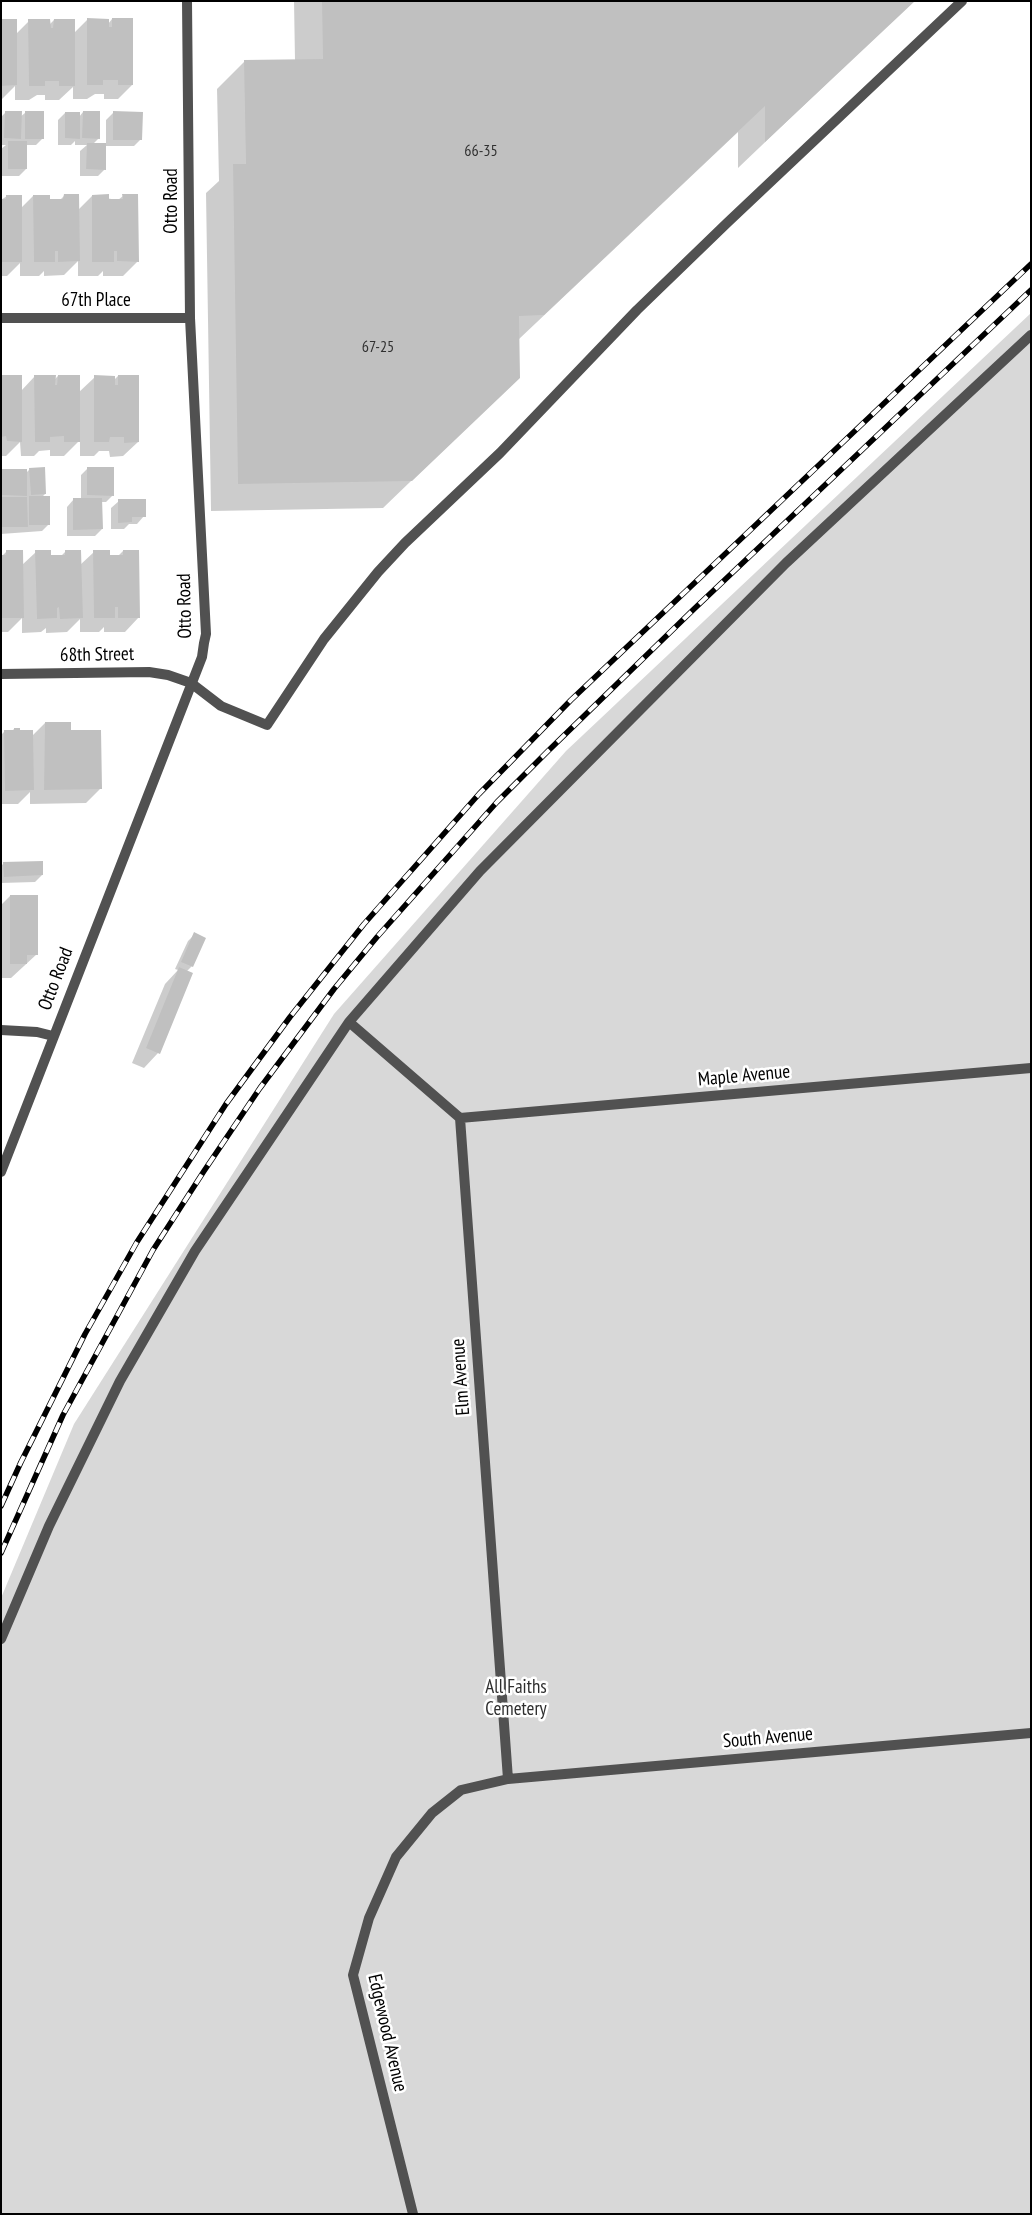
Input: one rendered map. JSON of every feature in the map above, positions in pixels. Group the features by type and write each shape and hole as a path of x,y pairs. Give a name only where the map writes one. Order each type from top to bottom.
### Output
{"street":[{"name":"Otto Road","path":"1,1172 190,683 202,657 206,634 190,318 187,1"},
{"name":"68th Street","path":"1,674 149,672 168,675 190,683 221,706 266,725 324,639 378,572 405,543 500,453 637,310 720,229 962,1"},
{"name":"67th Place","path":"1,318 190,318"},
{"path":"1,1640 49,1526 120,1381 195,1251 349,1022 480,872 779,570 1031,335"},
{"path":"349,1022 460,1118"},
{"path":"1,1030 53,1036"},
{"name":"Maple Avenue","path":"460,1118 1031,1068"},
{"name":"Elm Avenue","path":"460,1118 508,1778"},
{"name":"South Avenue","path":"508,1778 1031,1733"},
{"name":"Edgewood Avenue","path":"413,2214 353,1975 369,1918 396,1857 432,1812 461,1790 508,1778"}],"green space":[{"name":"All Faiths Cemetery","path":"1031,313 1031,2214 1,2214 1,1598 74,1424 334,1014 566,751"}],"building":[{"path":"322,1 915,1 765,142 765,106 544,315 519,316 520,378 412,481 238,484 233,164 246,164 244,60 323,59"},
{"path":"87,18 109,19 109,27 112,27 112,18 133,18 133,85 118,85 118,80 103,80 103,85 87,85"},
{"path":"1,19 17,19 17,85 1,86"},
{"path":"28,19 50,19 51,28 53,28 54,19 75,19 75,86 59,86 59,81 45,81 45,86 29,86"},
{"path":"5,111 22,111 21,139 4,138"},
{"path":"25,111 44,111 44,139 25,139"},
{"path":"83,111 100,111 100,139 82,138"},
{"path":"113,111 143,112 142,140 113,140"},
{"path":"65,112 80,112 80,139 65,138"},
{"path":"8,141 27,141 27,169 8,169"},
{"path":"87,143 106,143 106,170 86,169"},
{"path":"64,194 79,194 80,261 58,262 58,251 55,251 55,262 34,262 33,195 50,195 50,199 63,199"},
{"path":"109,194 109,199 123,199 122,194 138,194 139,262 117,261 117,251 114,251 114,262 92,262 92,195"},
{"path":"6,195 22,195 22,262 1,262 1,199 6,199"},
{"path":"1,375 22,375 22,442 7,441 6,436 1,437"},
{"path":"34,375 56,375 55,385 57,385 58,375 80,375 80,442 64,442 64,436 50,437 50,442 35,442"},
{"path":"94,375 115,376 115,385 118,385 118,375 139,375 139,442 124,443 124,437 110,437 109,442 94,442"},
{"path":"45,467 46,494 31,495 29,468"},
{"path":"87,467 114,467 114,496 87,495"},
{"path":"2,469 27,469 27,496 2,495"},
{"path":"29,496 50,496 50,525 29,525"},
{"path":"1,497 27,497 28,527 1,527"},
{"path":"73,498 102,498 103,529 73,530"},
{"path":"118,499 146,499 146,517 132,517 132,522 118,523"},
{"path":"6,550 23,550 24,618 2,618 1,555 6,555"},
{"path":"35,550 51,550 51,555 65,555 65,550 81,550 83,618 60,619 59,607 57,608 57,618 37,619"},
{"path":"93,550 110,550 110,555 123,555 123,550 139,550 140,618 118,618 118,607 115,607 115,618 94,618"},
{"path":"45,722 71,722 71,730 101,730 102,789 44,790"},
{"path":"14,728 33,730 34,790 5,791 4,730 14,730"},
{"path":"43,861 43,875 4,877 3,862"},
{"path":"10,895 38,895 38,955 27,955 27,964 10,964"},
{"path":"194,932 206,938 193,967 181,962"},
{"path":"179,967 193,973 160,1054 146,1048"}],"railway":[{"path":"1,1506 85,1334 137,1242 226,1104 290,1017 364,924 479,794 571,700 1031,264"},
{"path":"1,1553 63,1415 153,1250 260,1088 334,989 377,937 497,802 694,609 1031,290"}]}
